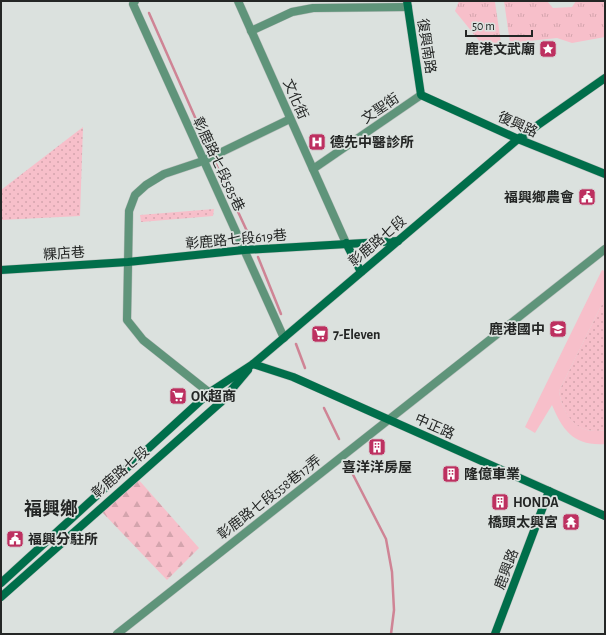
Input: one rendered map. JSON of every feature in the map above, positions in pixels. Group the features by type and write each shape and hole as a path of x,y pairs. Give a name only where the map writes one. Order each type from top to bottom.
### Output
{"street":[{"name":"彰鹿路七段585巷","path":"135,1 133,4 284,338"},
{"name":"文化街","path":"238,1 346,243 361,272"},
{"path":"251,31 292,12 313,8 407,4"},
{"name":"復興南路","path":"407,4 421,95"},
{"name":"彰鹿路七段","path":"1,583 210,392 253,364 518,139 584,91 605,78"},
{"name":"復興路","path":"421,95 518,139 605,174"},
{"name":"文聖街","path":"313,168 421,95"},
{"path":"221,402 143,340 127,320 129,211 135,195 146,185 164,174 203,161 290,119"},
{"name":"彰鹿路七段619巷","path":"128,262 244,250 398,241"},
{"name":"彰鹿路七段558巷17弄","path":"117,634 605,250"},
{"name":"粿店巷","path":"1,270 128,262"},
{"name":"彰鹿路七段","path":"1,597 221,402 253,364"},
{"name":"中正路","path":"253,364 293,377 605,516"},
{"name":"鹿興路","path":"495,634 549,491"}],"green space":[{"path":"459,1 495,2 501,43 485,48 455,11"},
{"path":"504,1 547,1 553,8 572,7 576,1 605,1 605,37 572,43 557,38 510,43"},
{"path":"83,127 80,216 1,220 1,190"},
{"path":"214,209 213,216 141,222 140,215"},
{"path":"602,270 605,271 605,298 559,391 564,408 573,422 587,430 605,430 605,444 585,442 571,435 565,429 552,405 535,433 525,427"},
{"path":"605,298 605,430 595,431 579,427 573,422 564,408 559,391"},
{"path":"138,479 199,548 167,580 102,512"}],"waterway":[{"path":"149,13 209,149"},
{"path":"215,162 252,242"},
{"path":"258,257 281,314"},
{"path":"296,344 305,368"},
{"path":"324,408 339,439"},
{"path":"346,461 386,539 392,572 394,610 391,634"}],"place":[{"name":"鹿港文武廟","path":"548,49"},
{"name":"德先中醫診所","path":"317,142"},
{"name":"福興鄉農會","path":"587,197"},
{"name":"鹿港國中","path":"558,329"},
{"name":"7-Eleven","path":"320,334"},
{"name":"OK超商","path":"178,396"},
{"name":"喜洋洋房屋","path":"377,447"},
{"name":"隆億車業","path":"451,474"},
{"name":"HONDA","path":"500,502"},
{"name":"橋頭太興宮","path":"571,522"},
{"name":"福興分駐所","path":"15,539"}],"district":[{"name":"福興鄉","path":"51,509"}]}
